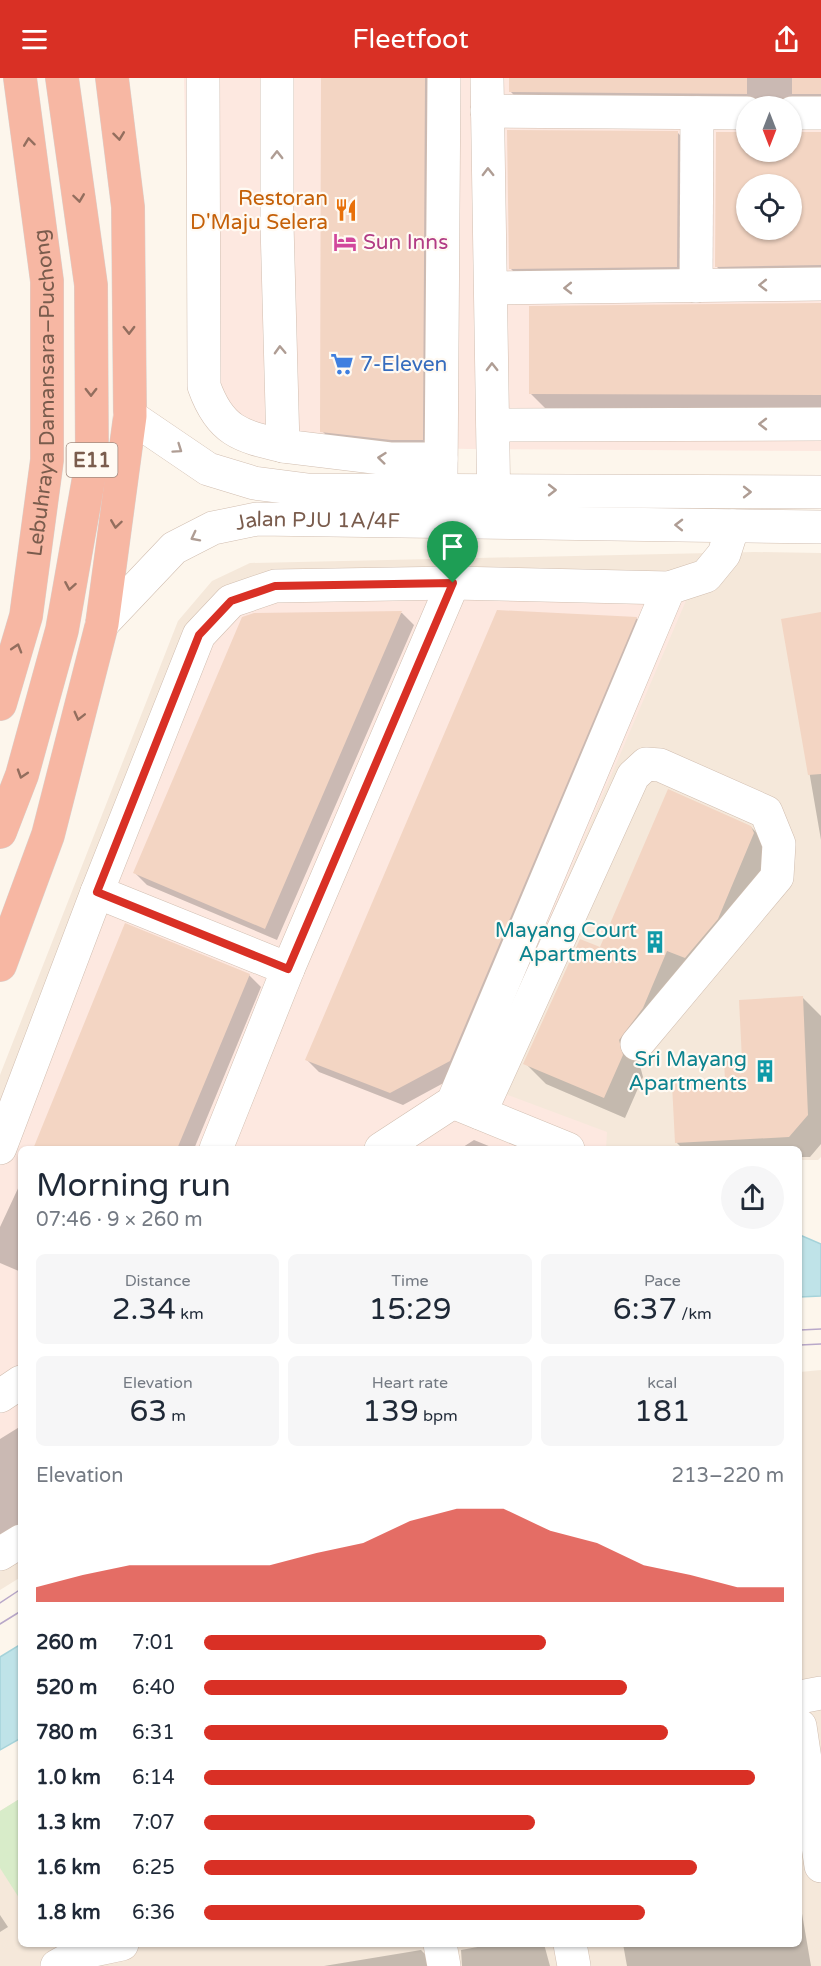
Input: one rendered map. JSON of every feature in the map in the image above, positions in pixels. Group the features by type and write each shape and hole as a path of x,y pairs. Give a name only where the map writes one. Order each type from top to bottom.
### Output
{"highway":[{"name":"Lebuhraya Damansara–Puchong","path":"0,704 26,616 47,460 47,281 20,78"},
{"name":"Lebuhraya Damansara–Puchong","path":"0,832 22,776 63,630 92,460 91,285 62,78"},
{"path":"0,964 48,835 102,624 130,416 128,207 112,78"}],"street":[{"path":"203,78 204,386 211,407 223,423 243,437 283,446 390,459 441,474"},
{"path":"277,78 276,224 283,446"},
{"path":"439,523 444,78"},
{"path":"486,78 494,523"},
{"path":"487,111 736,113"},
{"path":"696,286 697,113"},
{"path":"802,113 821,113"},
{"path":"490,288 821,284"},
{"name":"Jalan PJU 1A/4F","path":"130,416 208,469 254,483 309,490 441,474 494,490 821,492"},
{"path":"494,425 821,424"},
{"name":"Jalan PJU 1A/4F","path":"102,624 174,548 213,528 257,519 821,527"},
{"path":"0,1148 97,892 199,635 231,601 275,586 453,583 669,588 706,576 724,554 733,526"},
{"path":"217,1146 288,969 453,583"},
{"path":"466,1108 669,588"},
{"path":"387,1146 466,1108 633,776 646,764 660,765 766,812 779,844 777,877 637,1044"},
{"path":"97,892 288,969"},
{"path":"466,1108 561,1146"},
{"path":"0,1396 18,1384"},
{"path":"0,1554 18,1543"},
{"path":"802,1697 821,1694"},
{"path":"802,1739 821,1866"},
{"path":"57,1966 80,1953 108,1947"},
{"path":"441,1947 444,1966"},
{"path":"571,1947 574,1966"}],"shaded area":[{"path":"184,78 821,78 821,451 468,449 222,442 191,393"},
{"path":"755,552 821,553 821,1157 818,1160 802,1160 802,1146 18,1146 18,1579 0,1590 0,1075 178,621 212,581 250,563"},
{"path":"235,583 688,596 479,1084 607,1132 606,1146 18,1146 18,1557 0,1569 0,1100 180,640 205,604"},
{"path":"821,1370 821,1966 0,1966 0,1811 18,1800 18,1947 802,1947 802,1372"}],"green space":[{"path":"18,1800 18,1896 0,1868 0,1811"}],"water":[{"path":"802,1236 821,1244 821,1296 802,1297"},
{"path":"18,1646 18,1740 0,1750 0,1657"}],"building":[{"path":"321,78 425,78 423,440 391,440 320,432"},
{"path":"509,78 747,78 747,94 509,92"},
{"path":"792,78 821,78 821,94 792,94"},
{"path":"507,130 678,131 677,267 509,269"},
{"path":"716,132 736,132 736,162 802,162 802,132 821,132 821,265 715,267"},
{"path":"821,303 821,395 529,394 529,306"},
{"path":"497,610 637,617 450,1061 390,1093 305,1060"},
{"path":"402,611 265,929 133,873 242,617 254,613"},
{"path":"821,612 821,774 808,775 781,619"},
{"name":"Mayang Court Apartments","path":"668,789 751,826 754,833 718,919 685,958 667,951 643,1008 619,1040 623,1055 604,1098 523,1064 580,939 600,947"},
{"path":"125,923 250,974 178,1146 34,1146"},
{"name":"Sri Mayang Apartments","path":"803,996 808,1115 789,1137 675,1143 672,1084 725,1080 724,1061 742,1060 739,1000"}],"tram line":[{"path":"802,1330 821,1329"},
{"path":"802,1345 821,1344"},
{"path":"0,1603 18,1591"},
{"path":"0,1624 18,1613"}],"place":[{"name":"Restoran D'Maju Selera","path":"346,210"},
{"name":"Sun Inns","path":"345,242"},
{"name":"7-Eleven","path":"342,364"},
{"name":"Mayang Court Apartments","path":"655,942"},
{"name":"Sri Mayang Apartments","path":"765,1071"}],"route":[{"path":"453,583 288,969 97,892 199,635 231,601 275,586 453,583"}]}
